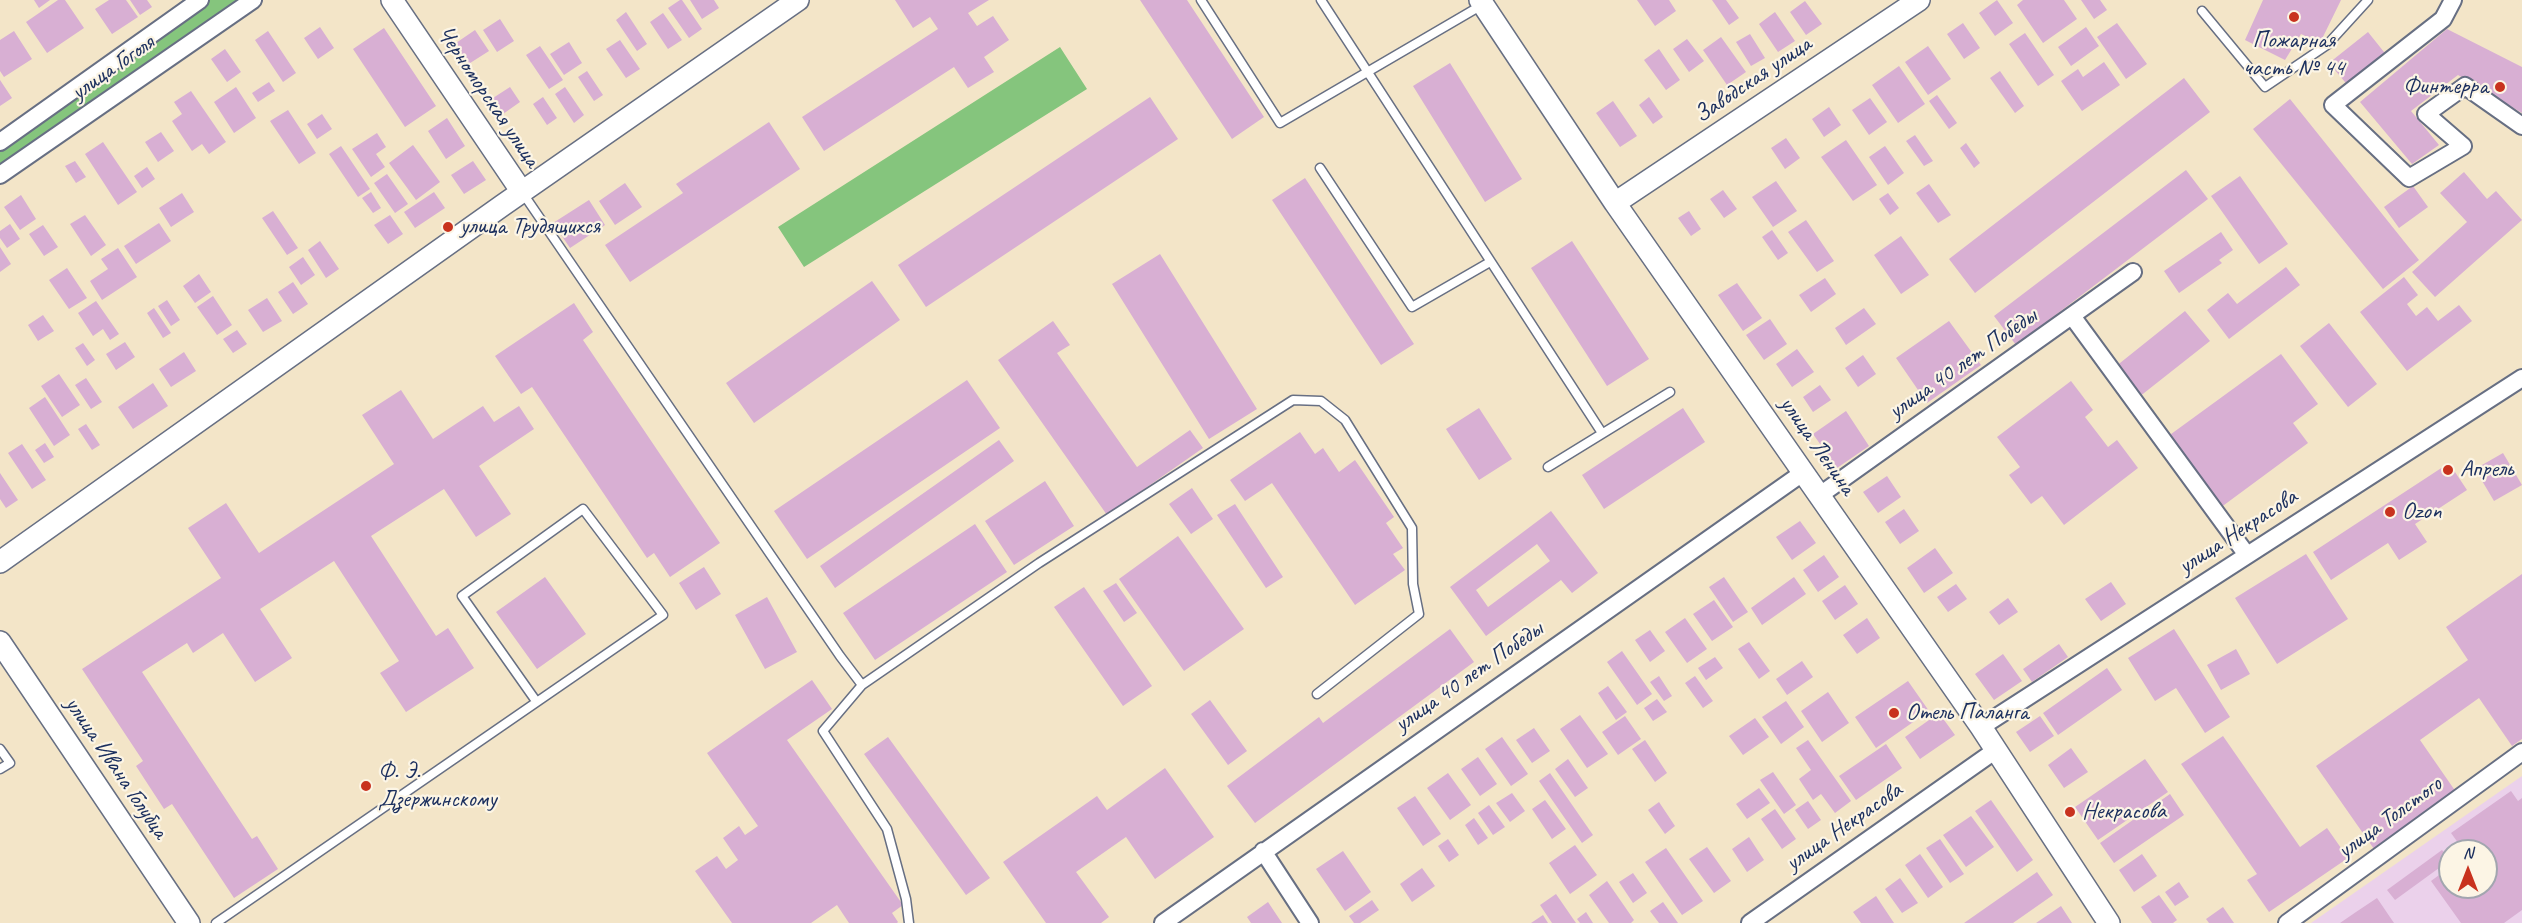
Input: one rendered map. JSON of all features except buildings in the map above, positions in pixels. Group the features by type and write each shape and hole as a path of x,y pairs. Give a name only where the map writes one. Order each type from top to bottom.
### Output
{"street":[{"name":"улица Гоголя","path":"0,142 200,0"},
{"name":"улица Гоголя","path":"0,175 253,0"},
{"name":"Черноморская улица","path":"392,0 522,192"},
{"path":"0,562 522,192 798,0"},
{"name":"Заводская улица","path":"1615,203 1919,0"},
{"path":"2453,0 2443,19 2333,105 2409,178 2463,146 2426,114 2464,86 2522,126"},
{"name":"улица Ленина","path":"1481,2 1615,203 1981,727 2109,923"},
{"name":"улица 40 лет Победы","path":"1820,495 2133,272"},
{"path":"2072,316 2247,555"},
{"name":"улица Некрасова","path":"1981,727 2522,378"},
{"name":"улица 40 лет Победы","path":"1163,923 1804,472"},
{"name":"улица Ивана Голубца","path":"0,642 189,923"},
{"name":"улица Некрасова","path":"1750,923 1996,750"},
{"name":"улица Толстого","path":"2287,923 2522,752"},
{"path":"1263,851 1310,923"}],"lane":[{"path":"1201,0 1280,123 1481,2"},
{"path":"1321,0 1602,434"},
{"path":"2202,11 2265,87 2327,45 2368,0"},
{"path":"1320,168 1412,307 1490,262"},
{"path":"522,192 862,685"},
{"path":"1548,467 1670,392"},
{"path":"909,923 906,899 887,829 823,731 862,685 1039,563 1293,400 1321,401 1345,420 1412,528 1413,584 1419,614 1317,694"},
{"path":"216,923 663,615 583,509 462,596 536,701"},
{"path":"0,749 10,763 0,769"}],"shaded area":[{"path":"2522,776 2522,923 2311,923"}],"green space":[{"path":"210,0 242,0 0,169 0,148"},
{"path":"1060,47 1087,89 804,267 778,227"}],"place":[{"name":"Пожарная часть № 44","path":"2294,17"},
{"name":"Финтерра","path":"2500,87"},
{"name":"улица Трудящихся","path":"448,227"},
{"name":"Апрель","path":"2448,470"},
{"name":"Ozon","path":"2390,512"},
{"name":"Отель Паланга","path":"1894,713"},
{"name":"Ф. Э. Дзержинскому","path":"366,786"},
{"name":"Некрасова","path":"2070,812"}]}
